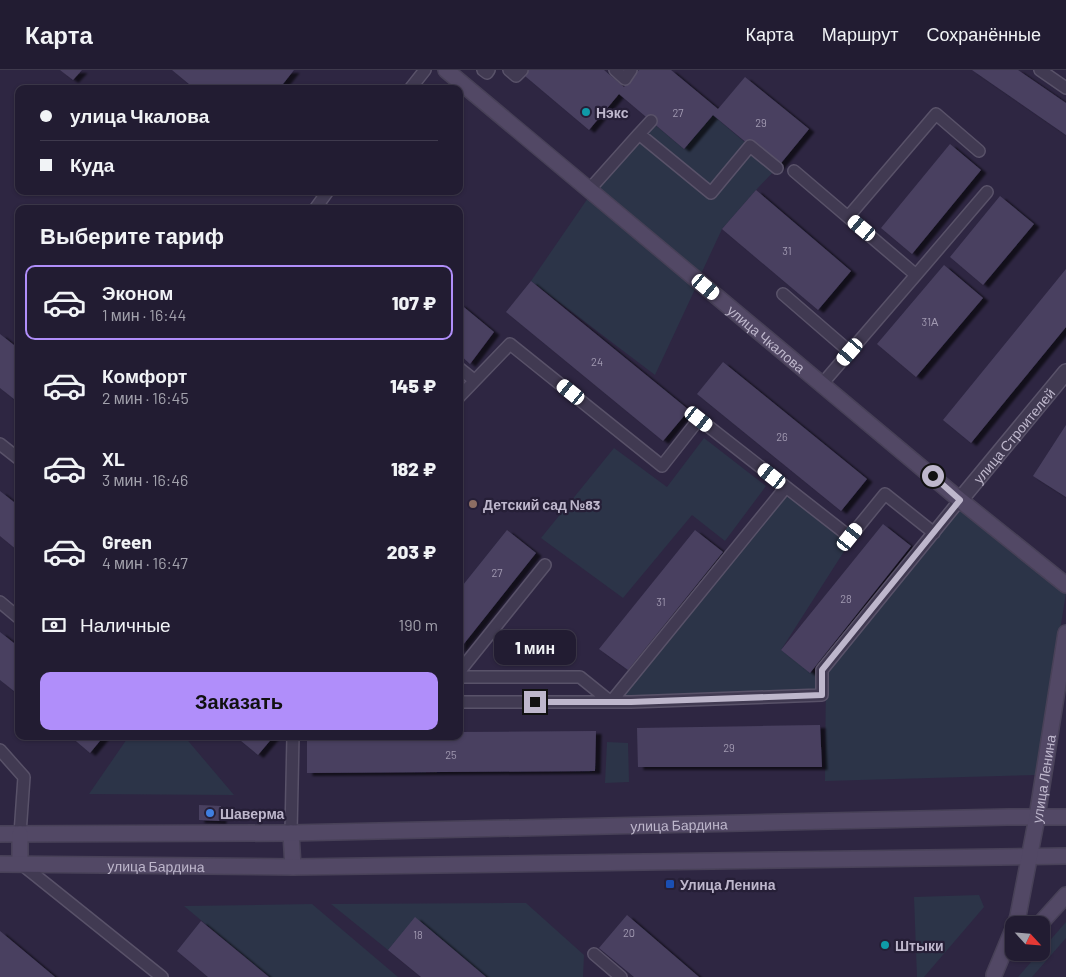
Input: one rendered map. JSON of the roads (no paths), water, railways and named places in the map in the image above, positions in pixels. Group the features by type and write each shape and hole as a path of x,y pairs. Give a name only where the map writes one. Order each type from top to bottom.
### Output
{"main road":[{"name":"улица Чкалова","path":"450,71 960,500 1066,585"},
{"name":"улица Ленина","path":"1018,916 1031,856 1066,633"},
{"name":"улица Бардина","path":"0,834 292,833 1066,817"},
{"path":"292,833 292,867"},
{"path":"20,834 20,864"},
{"name":"улица Бардина","path":"0,864 292,867 1066,856"},
{"path":"1047,916 1066,895"},
{"name":"улица Ленина","path":"994,976 1005,948"},
{"name":"улица Ленина","path":"994,976 1007,961"}],"street":[{"name":"улица Строителей","path":"960,500 1066,372"}],"lane":[{"path":"413,85 425,70"},
{"path":"483,70 486,73 489,70"},
{"path":"508,70 516,76 522,70"},
{"path":"614,70 625,79 631,70"},
{"path":"1040,70 1066,88"},
{"path":"848,217 936,114 980,151"},
{"path":"590,190 651,121"},
{"path":"639,134 711,193 750,146 777,168"},
{"path":"794,170 916,275"},
{"path":"822,384 987,192"},
{"path":"783,294 850,352"},
{"path":"463,392 510,344 662,466 699,419 850,537 885,494 934,533"},
{"path":"463,371 474,380"},
{"path":"0,444 15,456"},
{"path":"611,702 786,487"},
{"path":"463,702 611,702 822,695 822,670 960,500"},
{"path":"463,667 546,565"},
{"path":"0,602 15,615"},
{"path":"463,677 580,678 611,702"},
{"path":"292,833 293,740"},
{"path":"0,750 24,777 20,834"},
{"path":"20,864 162,977"},
{"path":"594,954 621,977"}],"place":[{"name":"Нэкс","path":"586,112"},
{"name":"Детский сад №83","path":"473,504"},
{"name":"Шаверма","path":"210,813"},
{"name":"Улица Ленина","path":"670,884"},
{"name":"Штыки","path":"885,945"}]}
